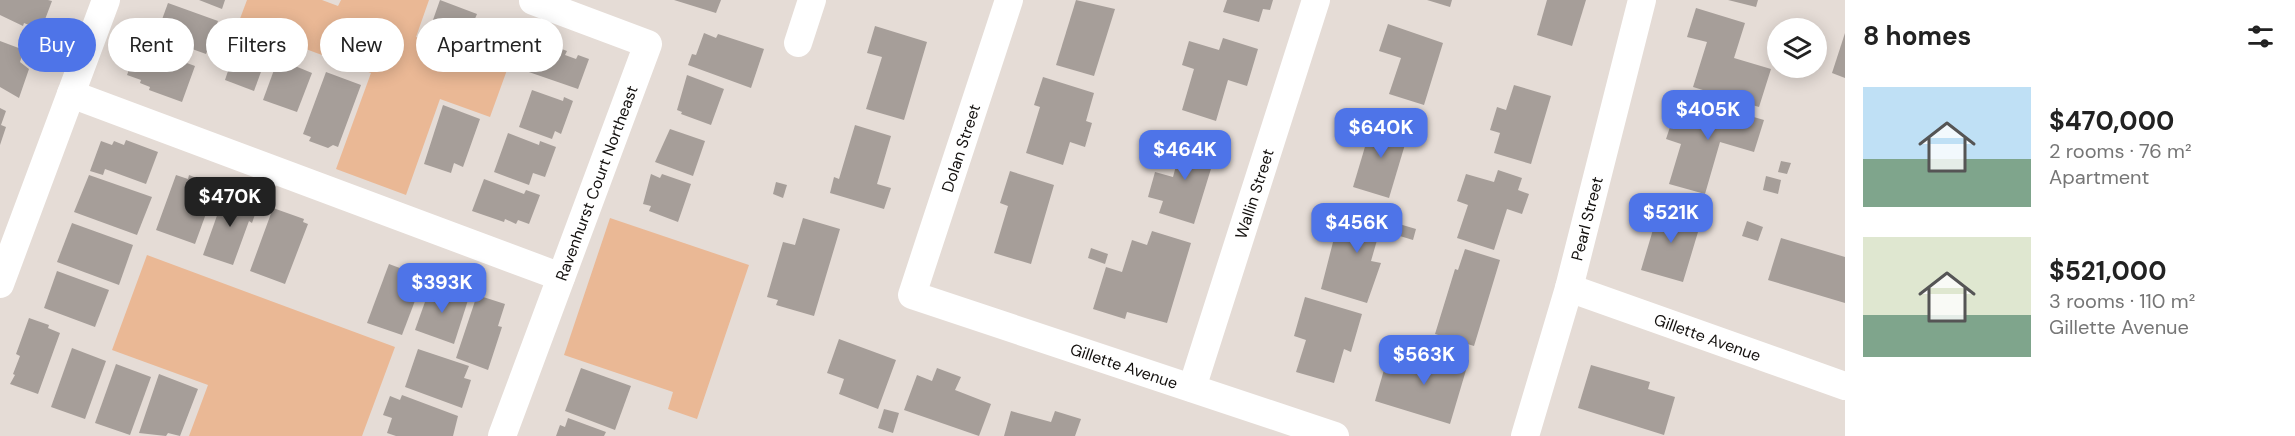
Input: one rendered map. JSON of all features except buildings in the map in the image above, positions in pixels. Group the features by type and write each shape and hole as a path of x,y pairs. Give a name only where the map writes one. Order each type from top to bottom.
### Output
{"street":[{"path":"0,284 106,0"},
{"path":"798,43 812,0"},
{"name":"Dolan Street","path":"912,295 1009,0"},
{"name":"Wallin Street","path":"1192,388 1316,0"},
{"name":"Pearl Street","path":"1525,436 1569,288 1642,0"},
{"name":"Ravenhurst Court Northeast","path":"502,436 648,44 533,2"},
{"path":"71,94 561,277"},
{"name":"Gillette Avenue","path":"1569,288 1845,386"},
{"name":"Gillette Avenue","path":"912,295 1335,436"}],"shaded area":[{"path":"247,0 322,0 338,6 341,0 429,0 423,18 416,18 416,72 506,72 490,117 440,99 406,195 336,169 371,73 368,72 404,72 404,18 320,18 320,54 308,50 308,18 240,18"},
{"path":"610,218 749,265 697,419 668,409 673,392 564,355"},
{"path":"147,255 395,347 362,436 189,436 208,385 112,350"}]}
